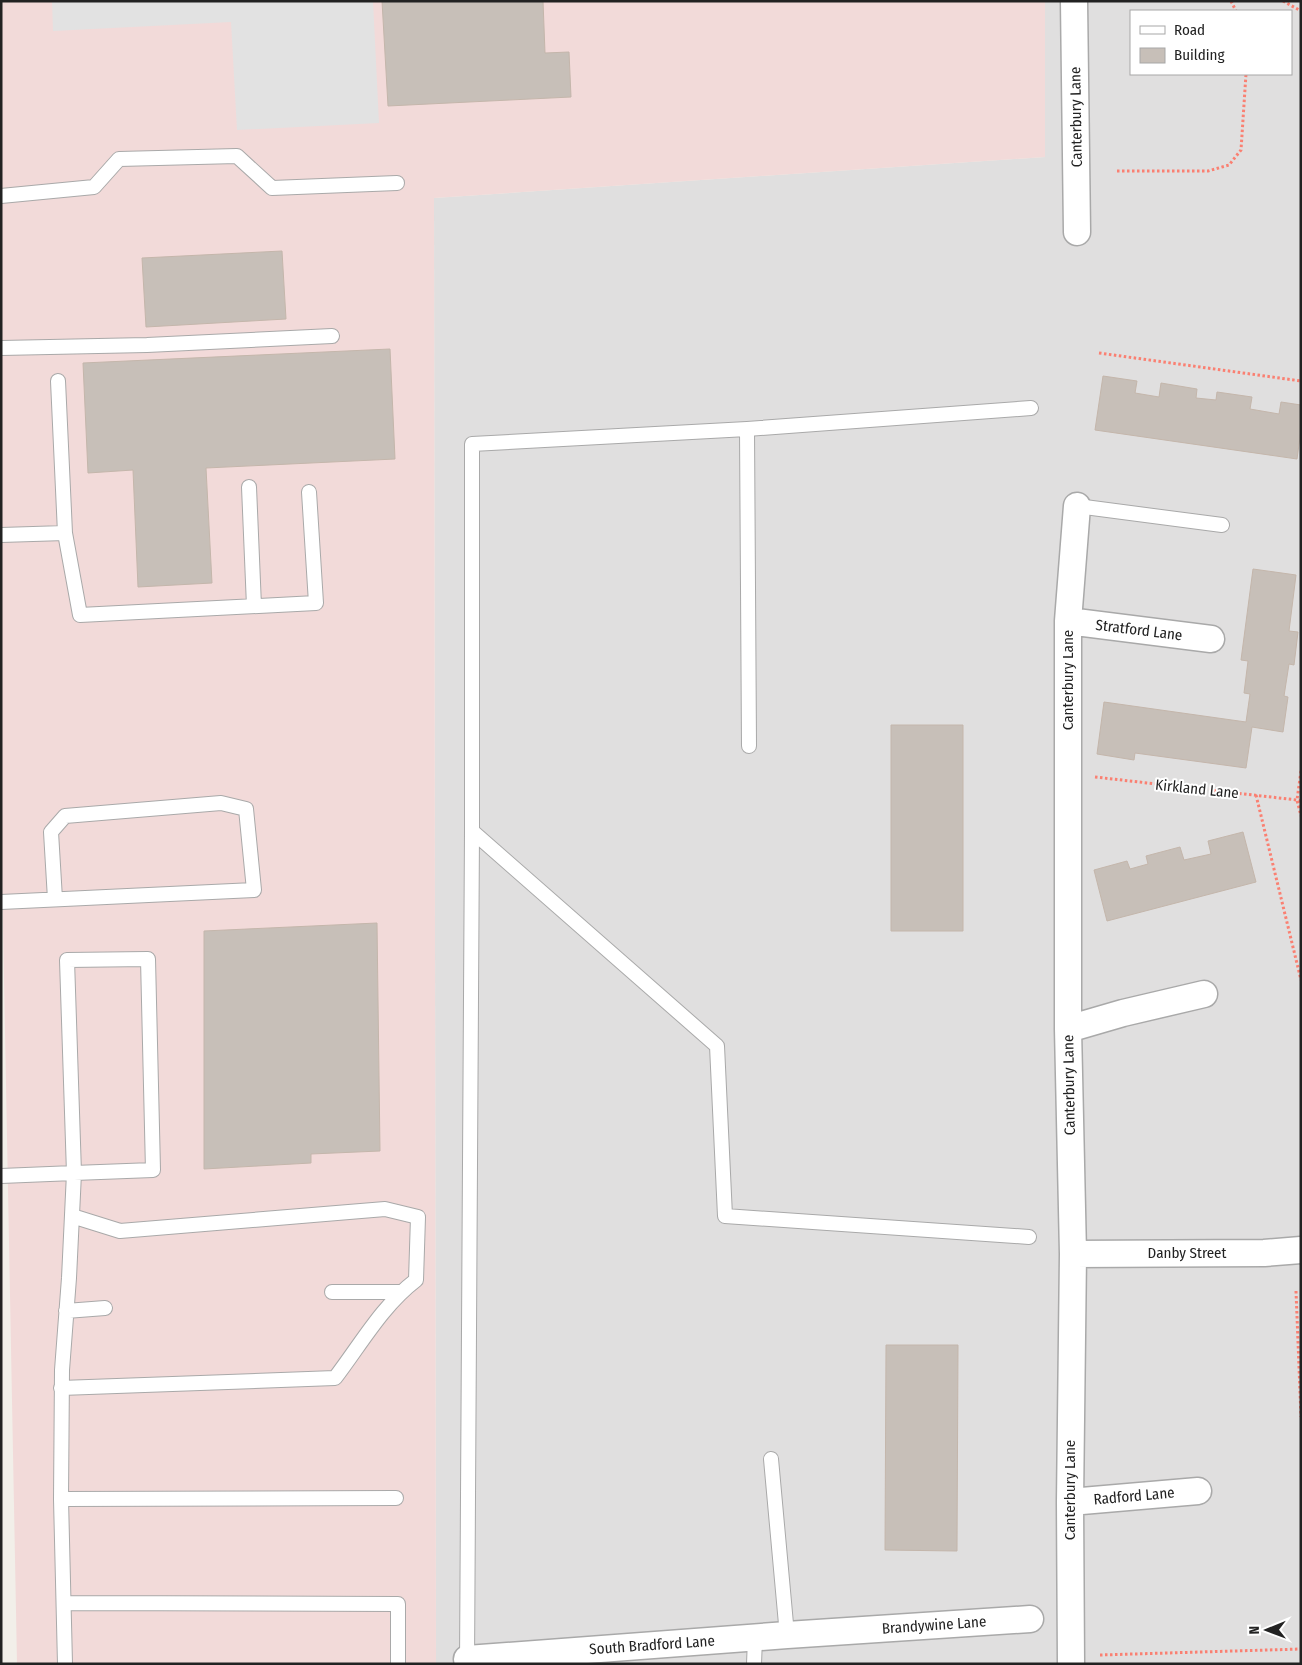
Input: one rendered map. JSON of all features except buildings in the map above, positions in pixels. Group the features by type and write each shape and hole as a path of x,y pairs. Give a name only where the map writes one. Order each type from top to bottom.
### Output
{"street":[{"name":"Canterbury Lane","path":"1074,1 1077,232"},
{"name":"Canterbury Lane","path":"1071,1664 1070,1502 1074,1254 1068,1028 1068,621 1077,506"},
{"name":"Stratford Lane","path":"1068,621 1211,639"},
{"path":"1068,1028 1204,994"},
{"name":"Danby Street","path":"1074,1254 1264,1253 1301,1250"},
{"name":"Radford Lane","path":"1070,1502 1198,1491"},
{"name":"Brandywine Lane","path":"838,1632 1030,1619"},
{"name":"South Bradford Lane","path":"467,1662 838,1632"}],"lane":[{"path":"1,196 94,187 119,159 237,156 272,188 398,183"},
{"path":"1,348 147,345 332,336"},
{"path":"58,381 65,533 80,616 316,603 308,492"},
{"path":"467,1662 472,831 472,444 747,429 1031,408"},
{"path":"747,429 749,746"},
{"path":"249,487 254,606"},
{"path":"1077,506 1222,525"},
{"path":"1,535 65,533"},
{"path":"1,902 55,900 254,890 246,809 221,803 65,816 51,832 55,900"},
{"path":"472,831 717,1046 725,1216 1029,1237"},
{"path":"1,1176 74,1172 154,1170 148,959 67,960 74,1172 62,1388 61,1499 65,1664"},
{"path":"62,1388 335,1378 400,1292 416,1280 418,1217 386,1209 120,1231 72,1216"},
{"path":"332,1292 400,1292"},
{"path":"66,1311 105,1308"},
{"path":"771,1460 788,1635"},
{"path":"61,1499 396,1498"},
{"path":"64,1603 398,1604 398,1664"},
{"path":"754,1664 755,1638"}],"path":[{"path":"1283,1 1301,11"},
{"path":"1118,171 1208,171 1229,165 1241,150 1246,75"},
{"path":"1099,353 1301,380"},
{"path":"1301,771 1299,801 1301,816"},
{"name":"Kirkland Lane","path":"1068,774 1299,801"},
{"path":"1256,796 1301,980"},
{"path":"1296,1291 1301,1417"},
{"path":"1099,1655 1301,1649"}],"shaded area":[{"path":"1,1 1045,1 1045,157 434,198 436,1664 17,1664 1,821"},
{"path":"52,1 373,1 379,123 237,130 231,22 53,31"},
{"path":"1045,1 1301,1 1301,1664 436,1664 434,198 1045,157"}]}
